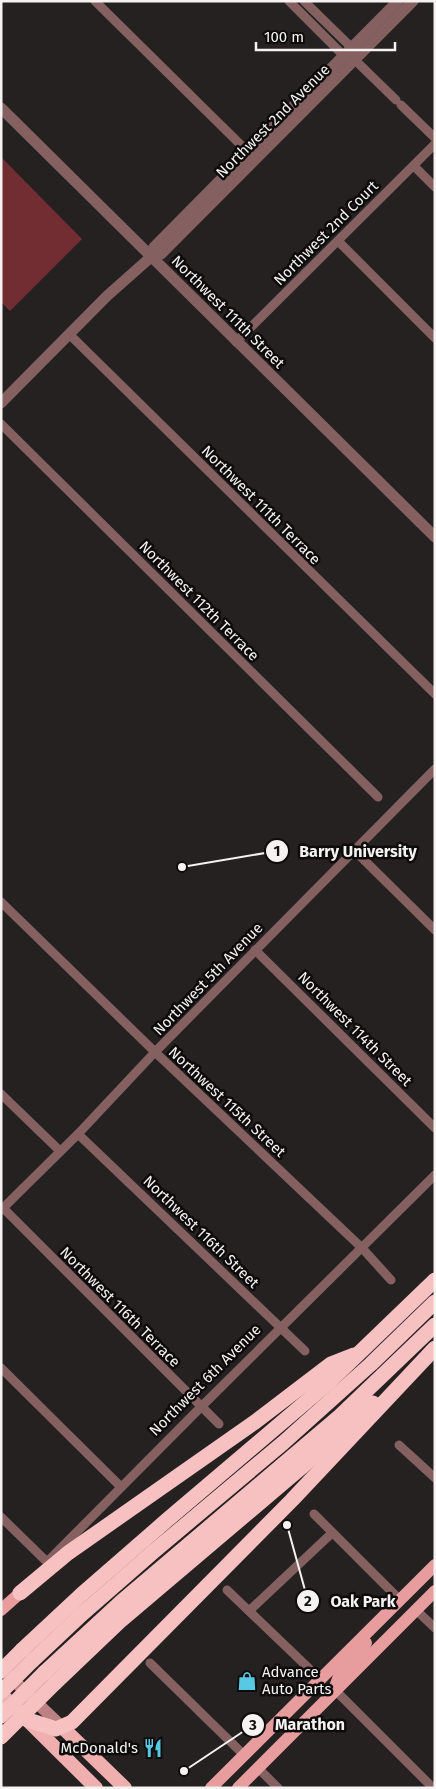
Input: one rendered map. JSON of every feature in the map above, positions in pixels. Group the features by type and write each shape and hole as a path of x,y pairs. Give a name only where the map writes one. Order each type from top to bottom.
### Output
{"highway":[{"path":"96,1788 1,1693 27,1656 81,1595 292,1415 360,1353 435,1280"},
{"path":"1,1670 27,1656 82,1614 284,1443 371,1364 435,1302"},
{"path":"1,1737 50,1678 122,1602 340,1416 435,1325"},
{"path":"1,1716 132,1611 303,1466 386,1391 435,1343"},
{"path":"28,1720 56,1729 72,1722 292,1500 435,1348"},
{"path":"20,1593 68,1553 255,1422 331,1364 360,1353"},
{"path":"62,1727 125,1788"}],"main road":[{"path":"211,1788 435,1565"},
{"path":"238,1788 435,1591"},
{"name":"Northwest 6th Avenue","path":"1,1610 20,1593"},
{"path":"334,1690 340,1673 363,1648 373,1627"},
{"path":"1,1670 62,1727"},
{"path":"278,1748 282,1733 313,1702 320,1679"}],"street":[{"path":"95,1 252,156"},
{"path":"289,1 350,55 435,138"},
{"path":"304,1 350,55"},
{"name":"Northwest 2nd Avenue","path":"1,403 69,334 151,257 160,254 350,55 398,1"},
{"name":"Northwest 2nd Avenue","path":"350,55 413,1"},
{"name":"Northwest 111th Street","path":"1,108 435,537"},
{"name":"Northwest 2nd Court","path":"236,342 435,144"},
{"path":"414,166 435,187"},
{"path":"338,241 435,338"},
{"name":"Northwest 111th Terrace","path":"69,334 435,694"},
{"name":"Northwest 112th Terrace","path":"1,424 378,797"},
{"name":"Northwest 5th Avenue","path":"2,1209 78,1134 155,1052 435,769"},
{"path":"355,851 435,930"},
{"name":"Northwest 115th Street","path":"1,902 155,1052 362,1248 391,1280"},
{"name":"Northwest 114th Street","path":"256,950 435,1128"},
{"path":"1,1094 60,1151"},
{"name":"Northwest 116th Street","path":"78,1134 305,1351"},
{"name":"Northwest 6th Avenue","path":"20,1593 47,1562 200,1407 435,1175"},
{"name":"Northwest 116th Terrace","path":"2,1209 218,1424"},
{"path":"1,1368 121,1487"},
{"path":"399,1445 435,1478"},
{"path":"314,1514 400,1600"},
{"path":"1,1518 47,1562"},
{"path":"249,1611 332,1532"},
{"path":"227,1590 320,1679"},
{"path":"416,1610 435,1628"},
{"path":"150,1663 244,1754"},
{"path":"334,1690 433,1788"},
{"path":"258,1768 278,1788"}],"shaded area":[{"path":"1,157 82,239 10,311 1,302"}],"place":[{"name":"Barry University","path":"182,867"},
{"name":"Oak Park","path":"287,1525"},
{"name":"Advance Auto Parts","path":"247,1681"},
{"name":"McDonald's","path":"153,1748"},
{"name":"Marathon","path":"184,1771"}]}
